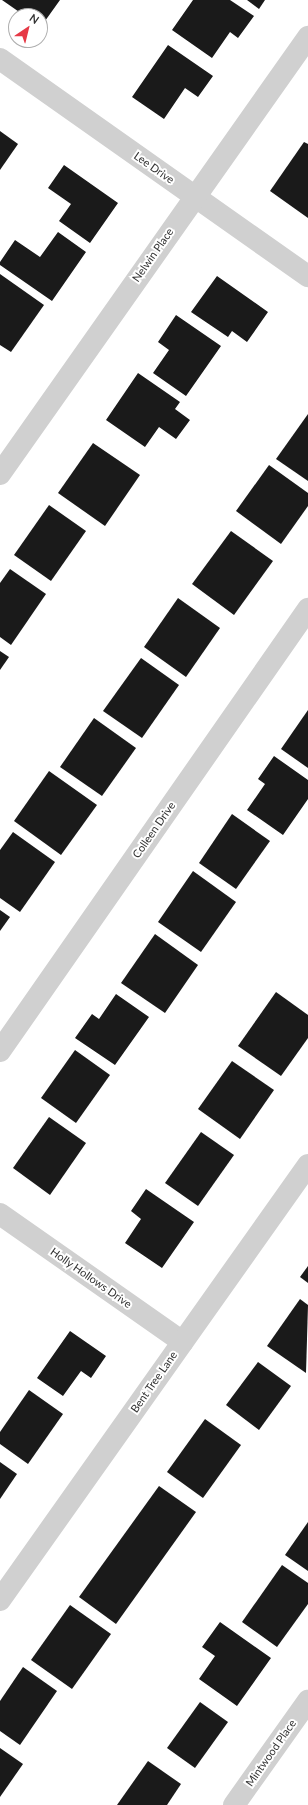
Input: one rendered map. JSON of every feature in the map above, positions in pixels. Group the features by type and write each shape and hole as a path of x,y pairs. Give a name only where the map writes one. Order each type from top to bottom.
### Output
{"street":[{"name":"Nelwin Place","path":"0,474 308,37"},
{"name":"Lee Drive","path":"0,60 308,276"},
{"name":"Colleen Drive","path":"0,1051 308,609"},
{"name":"Bent Tree Lane","path":"0,1600 308,1164"},
{"name":"Holly Hollows Drive","path":"0,1214 183,1342"},
{"name":"Mintwood Place","path":"234,1805 308,1701"}],"building":[{"path":"2,0 60,0 48,17 48,8 14,8"},
{"path":"193,0 230,0 254,16 238,38 230,32 212,58 172,30"},
{"path":"247,0 265,0 259,9"},
{"path":"168,45 213,76 198,97 185,88 164,119 132,97"},
{"path":"0,131 18,144 0,170"},
{"path":"304,142 308,144 308,218 270,191"},
{"path":"64,165 118,203 90,243 59,221 71,204 48,188"},
{"path":"58,232 86,252 52,301 0,265 0,262 15,240 40,257"},
{"path":"0,274 44,305 11,352 0,345"},
{"path":"217,276 268,312 247,342 232,331 228,337 191,312"},
{"path":"176,315 221,346 186,396 153,373 169,350 158,342"},
{"path":"138,373 180,402 175,409 190,420 176,439 159,427 145,447 106,420"},
{"path":"308,414 308,481 276,459"},
{"path":"93,443 140,475 105,526 58,493"},
{"path":"269,465 308,493 308,506 281,544 236,511"},
{"path":"49,505 86,531 51,581 14,555"},
{"path":"231,531 273,561 234,615 192,584"},
{"path":"10,569 46,594 11,645 0,637 0,583"},
{"path":"178,598 220,628 186,677 144,647"},
{"path":"0,651 9,657 0,670"},
{"path":"141,658 179,685 142,738 103,711"},
{"path":"308,710 308,768 281,749"},
{"path":"94,718 136,748 102,796 60,767"},
{"path":"274,756 308,780 308,799 283,835 247,810 265,784 258,779"},
{"path":"49,771 97,805 61,855 14,821"},
{"path":"232,814 270,841 236,889 199,863"},
{"path":"13,832 55,862 20,912 0,898 0,850"},
{"path":"193,871 236,902 201,952 158,922"},
{"path":"0,910 10,917 0,931"},
{"path":"155,934 198,965 165,1013 121,983"},
{"path":"276,992 308,1015 308,1038 281,1076 238,1046"},
{"path":"116,994 149,1017 115,1065 75,1038 92,1014 99,1019"},
{"path":"75,1050 110,1075 76,1123 41,1098"},
{"path":"232,1061 274,1090 240,1139 198,1109"},
{"path":"49,1117 86,1143 50,1195 13,1168"},
{"path":"201,1132 234,1155 198,1206 165,1183"},
{"path":"146,1189 194,1222 162,1268 125,1243 141,1219 131,1211"},
{"path":"308,1266 308,1283 300,1277"},
{"path":"300,1299 308,1305 306,1373 267,1346"},
{"path":"70,1331 106,1356 91,1378 81,1371 63,1396 37,1378"},
{"path":"258,1362 291,1386 259,1430 226,1405"},
{"path":"29,1390 63,1414 28,1464 0,1444 0,1432"},
{"path":"205,1419 241,1445 203,1498 167,1472"},
{"path":"0,1462 17,1474 0,1499"},
{"path":"159,1486 196,1512 116,1624 79,1597"},
{"path":"308,1522 308,1571 285,1555"},
{"path":"282,1565 308,1583 308,1604 277,1647 242,1622"},
{"path":"70,1605 111,1634 72,1689 31,1660"},
{"path":"220,1622 271,1658 237,1706 199,1679 215,1656 202,1647"},
{"path":"23,1667 57,1691 20,1745 0,1731 0,1701"},
{"path":"200,1702 228,1722 195,1768 167,1748"},
{"path":"0,1748 23,1764 0,1797"},
{"path":"148,1761 181,1784 167,1805 117,1805"}]}
